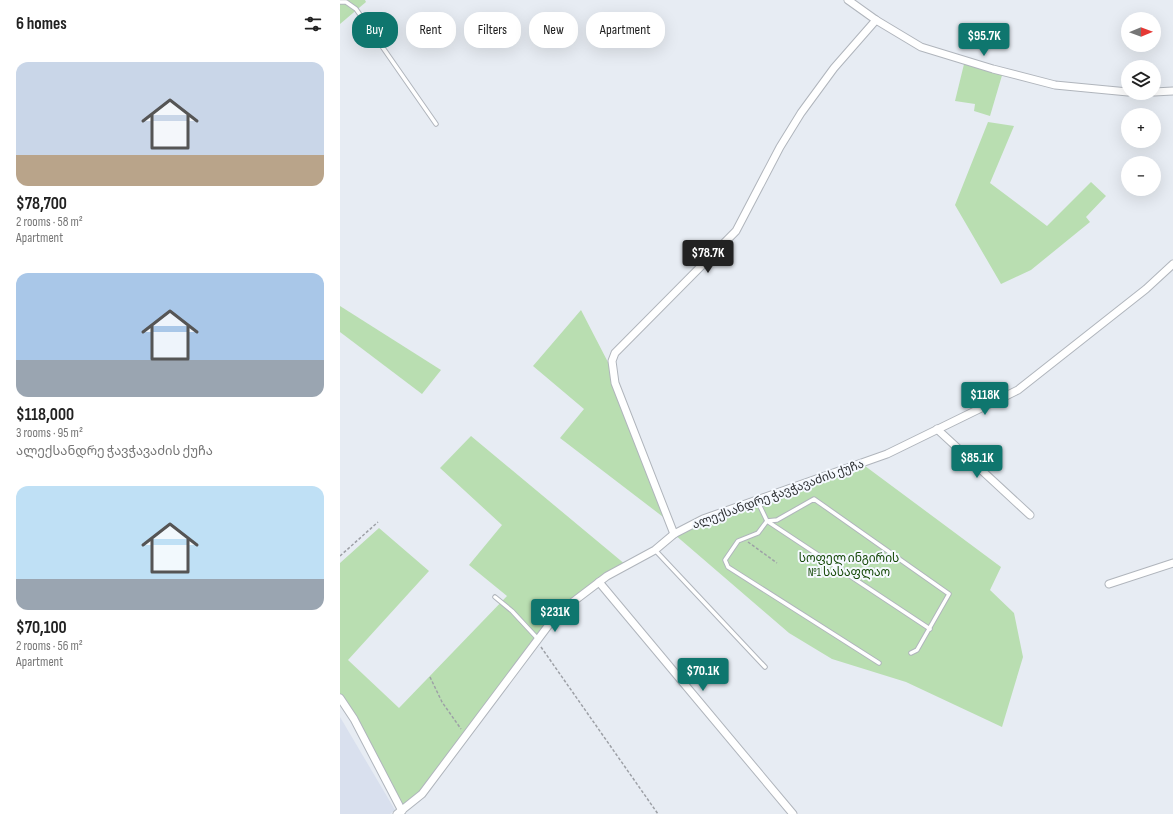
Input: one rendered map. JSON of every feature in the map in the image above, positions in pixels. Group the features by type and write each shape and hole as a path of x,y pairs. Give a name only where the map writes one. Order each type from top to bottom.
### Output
{"street":[{"path":"848,0 876,20 921,47 993,69 1055,85 1121,91"},
{"path":"674,534 615,383 612,361 615,353 736,231 780,147 801,113 834,68 876,20"},
{"path":"1161,92 1173,91"},
{"name":"ალექსანდრე ჭავჭავაძის ქუჩა","path":"400,812 422,794 557,614 599,582 655,550 674,534 703,519 887,454 1018,390 1146,289 1173,264"},
{"path":"937,429 1030,515"},
{"path":"1109,584 1173,563"},
{"path":"599,582 793,814"},
{"path":"340,698 354,719 400,812"}],"lane":[{"path":"340,2 346,2 356,9 436,124"},
{"path":"879,663 728,567 725,560 738,541 758,533 767,521 777,520 814,499 950,594 917,650 911,653"},
{"path":"757,500 767,521 930,629"},
{"path":"655,550 765,667"},
{"path":"495,598 512,611 537,640"}],"path":[{"path":"340,556 378,522"},
{"path":"744,539 777,563"},
{"path":"537,640 658,814"},
{"path":"430,677 442,702 466,735"}],"shaded area":[{"path":"340,717 395,810 390,814 340,814"}],"green space":[{"path":"340,0 365,0 366,2 354,12 352,12 352,14 340,24"},
{"path":"965,60 1003,72 990,116 974,111 975,104 955,101"},
{"path":"988,122 1014,126 990,183 1047,226 1091,182 1106,196 1086,217 1090,222 1031,270 1001,284 955,205"},
{"path":"340,306 441,370 422,394 340,332"},
{"path":"581,310 612,370 671,523 560,438 584,409 533,366"},
{"path":"471,436 626,565 557,614 422,794 402,811 340,698 340,563 379,528 429,571 348,660 399,708 507,596 469,565 502,525 440,468"},
{"name":"სოფელ ინგირის №1 სასაფლაო","path":"861,463 1001,567 990,590 1014,613 1023,657 1002,727 906,682 832,659 789,633 674,534 703,519"}]}
